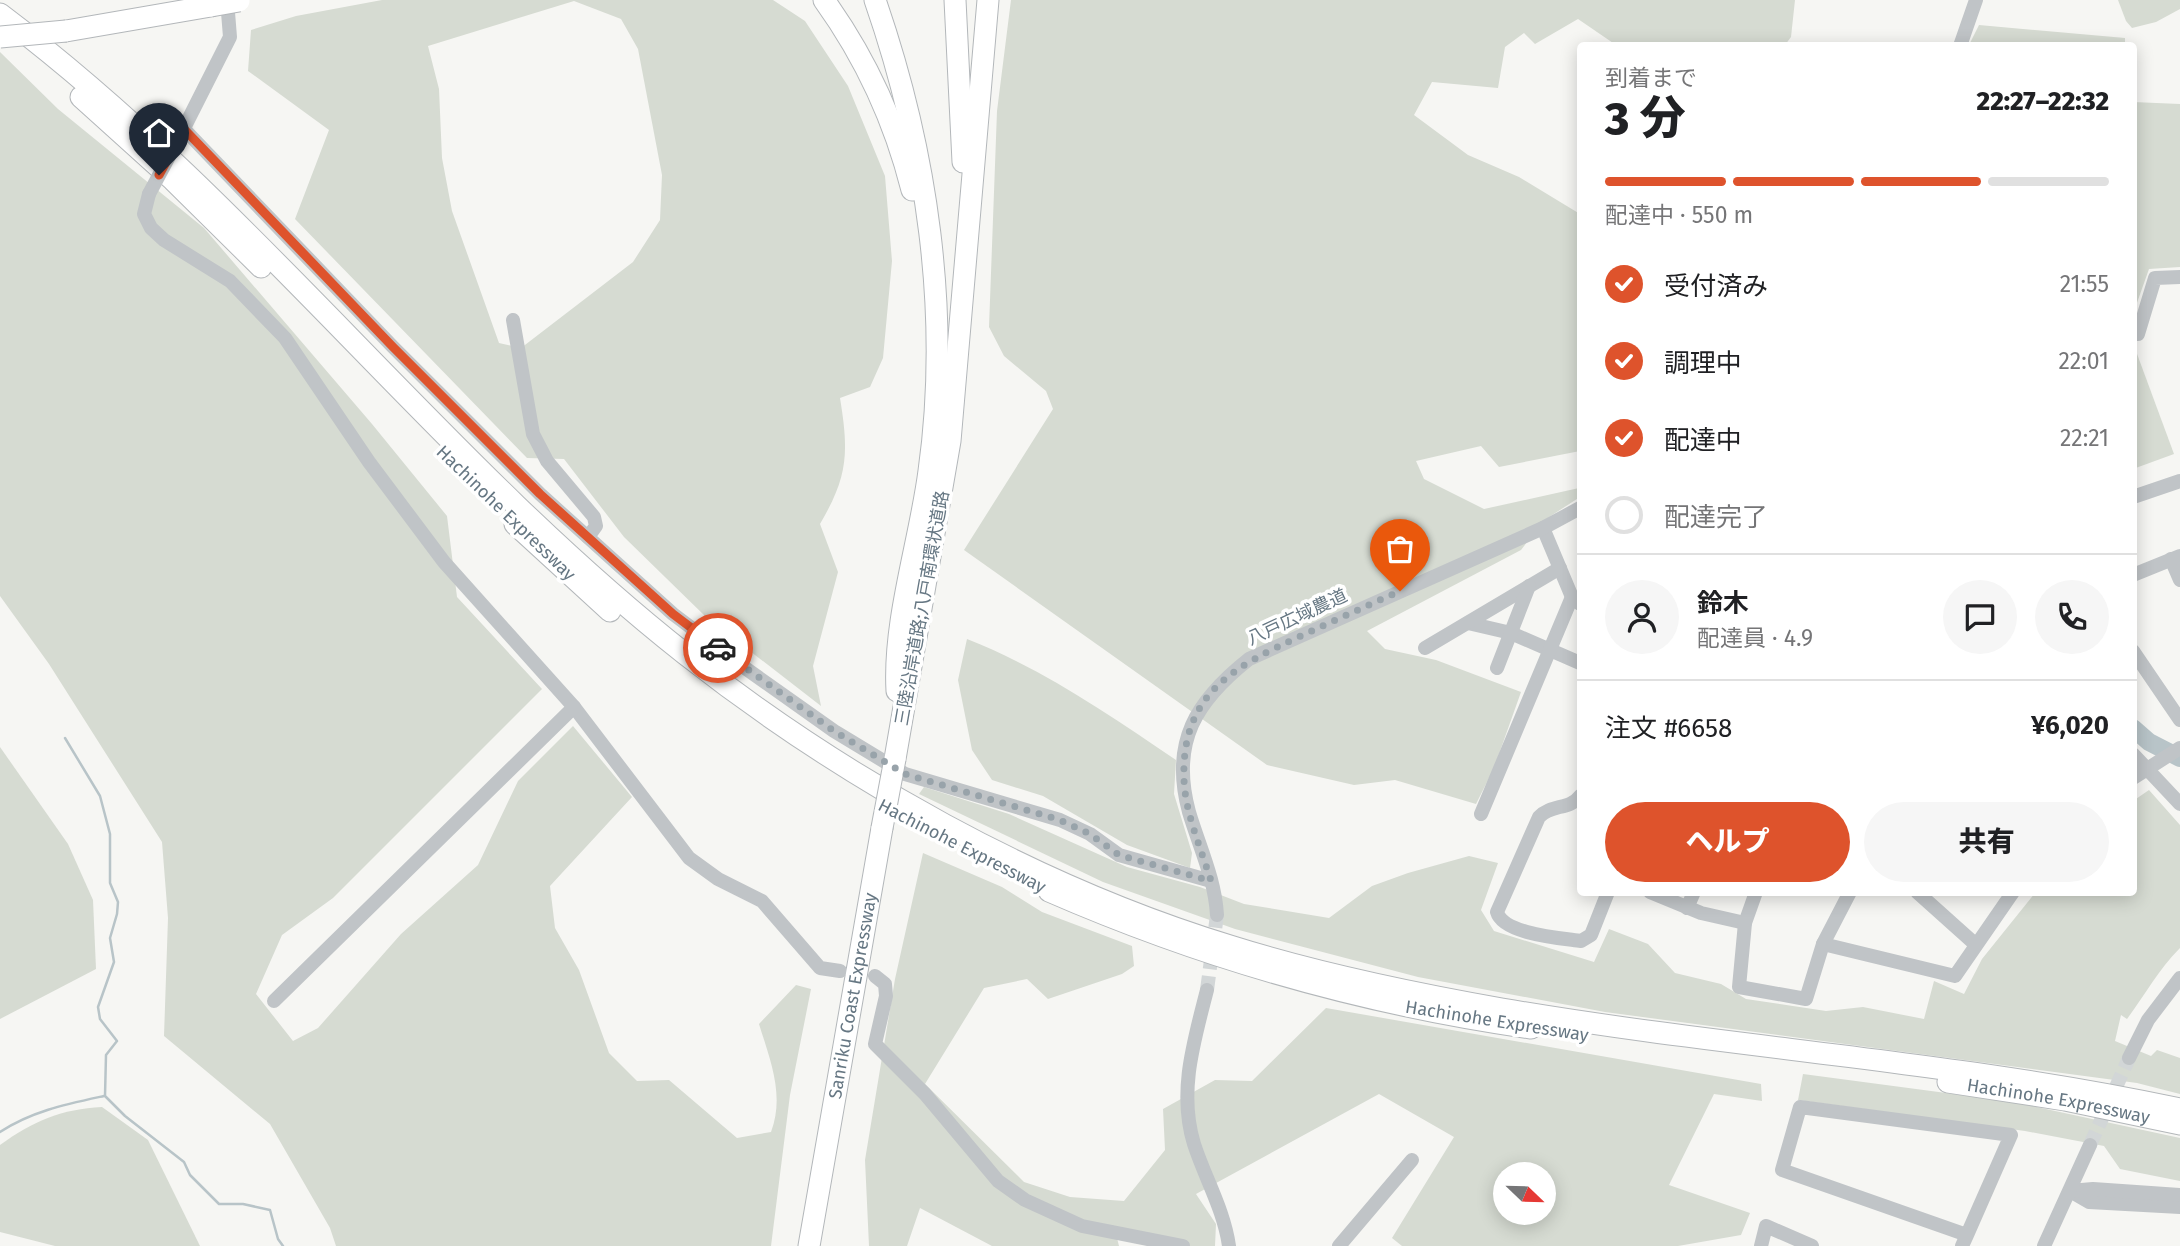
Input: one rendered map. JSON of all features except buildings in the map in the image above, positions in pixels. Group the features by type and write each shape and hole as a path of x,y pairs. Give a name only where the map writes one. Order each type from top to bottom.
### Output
{"highway":[{"path":"0,37 65,31 241,0"},
{"path":"824,0 869,74 898,143 924,238 934,316"},
{"path":"875,0 901,81 919,157 930,239 934,316"},
{"path":"955,0 963,151 960,330"},
{"path":"960,330 988,0"},
{"name":"Hachinohe Expressway","path":"0,14 76,74 184,171 530,519 623,603 734,691 803,740 954,829 1045,874 1224,945 1379,985 1503,1009 1648,1030 1992,1073 2180,1109"},
{"name":"Hachinohe Expressway","path":"0,31 63,81 173,180 518,527 610,611 724,702 797,753 942,839 1120,922 1203,953 1375,1000 1502,1024 1975,1086 2180,1124"},
{"name":"三陸沿岸道路;八戸南環状道路","path":"896,753 898,653 933,435 936,398 934,316"},
{"name":"三陸沿岸道路;八戸南環状道路","path":"896,753 949,451 960,330"},
{"name":"Sanriku Coast Expressway","path":"809,1246 896,753"}],"street":[{"path":"1961,42 1976,0"},
{"path":"219,3 230,37 149,194 144,214 151,228 164,240 230,281 269,319 444,562 574,707 689,858 718,879 762,901 820,968 840,971"},
{"path":"182,132 540,494 673,614 878,760 919,779 1060,820 1090,834 1119,855 1211,881"},
{"path":"2137,334 2155,278 2180,277"},
{"path":"513,320 533,434 547,461 594,517 596,526 588,537"},
{"path":"2137,495 2180,481"},
{"name":"八戸広域農道","path":"1217,915 1211,881 1189,810 1184,779 1190,728 1201,705 1217,685 1249,659 1543,528 1577,510"},
{"path":"1481,814 1549,649 1576,601 1543,528"},
{"path":"2137,573 2175,558 2180,580"},
{"path":"1425,648 1560,568"},
{"path":"1497,668 1530,586"},
{"path":"1468,623 1511,633 1577,662"},
{"path":"2137,657 2180,720"},
{"path":"274,1001 574,707"},
{"path":"2137,775 2180,748"},
{"path":"2137,758 2180,804"},
{"path":"1577,799 1571,805 1544,811 1539,817 1497,912 1498,917 1501,922 1525,931 1581,942 1591,934 1606,896"},
{"path":"1659,896 1687,908 1745,923"},
{"path":"1687,908 1692,896"},
{"path":"1755,896 1745,923 1739,986 1806,999 1823,944 1848,896"},
{"path":"1921,896 1975,944"},
{"path":"1823,944 1955,976 2010,896"},
{"path":"875,976 885,984 886,996 875,1044 925,1094 998,1181 1025,1200 1082,1226 1183,1246"},
{"path":"2129,1058 2148,1020 2180,978"},
{"path":"1208,990 1192,1048 1186,1090 1187,1117 1194,1144 1226,1228 1229,1246"},
{"path":"1800,1107 2011,1135 1965,1240 1782,1170 1800,1107"},
{"path":"2044,1246 2090,1145"},
{"path":"1339,1246 1412,1160"},
{"path":"2070,1191 2093,1189 2180,1195"},
{"path":"2070,1191 2089,1202 2180,1207"},
{"path":"1761,1246 1766,1226 1812,1246"}],"shaded area":[{"path":"382,0 773,0 805,21 848,86 885,176 892,261 883,358 870,387 840,398 845,434 844,464 836,492 820,524 838,572 813,666 821,706 706,617 624,537 564,459 527,458 295,219 329,130 248,71 251,30 296,16","holes":["574,1 621,19 638,49 662,175 660,220 633,262 521,348 499,343 452,211 442,158 439,89 428,46"]},
{"path":"1011,0 1795,0 1791,37 1787,42 1612,42 1578,19 1535,44 1524,33 1505,47 1498,88 1432,82 1414,115 1468,155 1519,177 1577,212 1577,452 1499,467 1481,446 1416,461 1424,479 1484,509 1577,488 1577,499 1543,521 1521,550 1367,631 1385,649 1436,660 1521,692 1494,768 1476,804 1395,780 1354,785 1267,765 964,550 1053,409 1046,391 1004,356 989,327 997,111"},
{"path":"2118,0 2180,0 2180,9 2156,22 2132,28 2126,21"},
{"path":"1979,25 2125,38 2125,42 1970,42"},
{"path":"0,52 58,109 204,228 372,424 447,516 457,597 542,689 333,898 282,935 256,994 293,1041 318,1028 401,934 478,865 518,781 573,726 632,797 550,886 555,928 579,970 609,1053 637,1081 669,1080 737,1138 771,1132 777,1105 776,1091 759,1024 796,985 811,989 790,1095 771,1246 336,1246 330,1228 270,1124 164,1036 168,918 162,842 49,664 0,596"},
{"path":"2137,102 2180,104 2180,267 2149,269 2137,303"},
{"path":"2137,354 2174,454 2137,468"},
{"path":"967,639 1048,678 1176,760 1174,794 1192,853 1190,868 1127,845 1043,796 992,780 972,750 958,680"},
{"path":"0,747 68,844 93,900 96,969 0,1019"},
{"path":"924,787 1009,814 1127,867 1200,887 1244,904 1329,918 1372,886 1469,856 1498,863 1481,910 1494,931 1594,962 1609,929 1648,944 1675,973 1721,984 1746,999 1826,1011 1863,1007 1924,1019 1934,981 1964,994 1982,959 2033,896 2137,896 2137,798 2149,790 2180,825 2180,948 2127,1019 2121,1015 2115,1041 2151,1056 2157,1050 2180,1058 2180,1094 2137,1083 1605,1012 1418,977 1235,929 1103,882 919,794"},
{"path":"923,853 1002,887 1042,912 1132,946 1134,966 1122,974 1048,999 1027,979 984,988 925,1084 1024,1182 1070,1197 1124,1201 1165,1150 1163,1109 1215,1080 1252,1081 1326,1008 1761,1084 1762,1101 1714,1094 1669,1185 1750,1213 1741,1235 1678,1246 1402,1246 1392,1238 1454,1137 1379,1094 1196,1194 1216,1224 1215,1246 1154,1246 1117,1238 1119,1246 992,1246 920,1208 907,1246 869,1246 865,1160 895,979"},
{"path":"1803,1074 2014,1102 2180,1138 2180,1181 2120,1169 2104,1146 2025,1131 1798,1100"},
{"path":"102,1107 148,1140 200,1246 55,1246 0,1232 0,1145 24,1129 48,1118 74,1110"}],"waterway":[{"path":"2137,732 2149,742 2180,758"},
{"path":"65,738 100,796 110,834 110,883 118,902 110,938 114,962 98,1007 100,1019 117,1041 106,1055 105,1096 125,1116 184,1162 190,1175 219,1204 243,1204 270,1210 278,1239 283,1246"},
{"path":"0,1132 37,1113 104,1096"}],"tunnel":[{"path":"1207,990 1217,915"},
{"path":"2090,1145 2129,1058"}],"way so far":[{"path":"718,648 834,731 905,774 1060,820 1090,834 1119,855 1211,881 1189,810 1184,779 1190,728 1201,705 1217,685 1249,659 1400,591"}],"route":[{"path":"159,175 184,129 393,347 540,494 673,614 718,648"}]}
